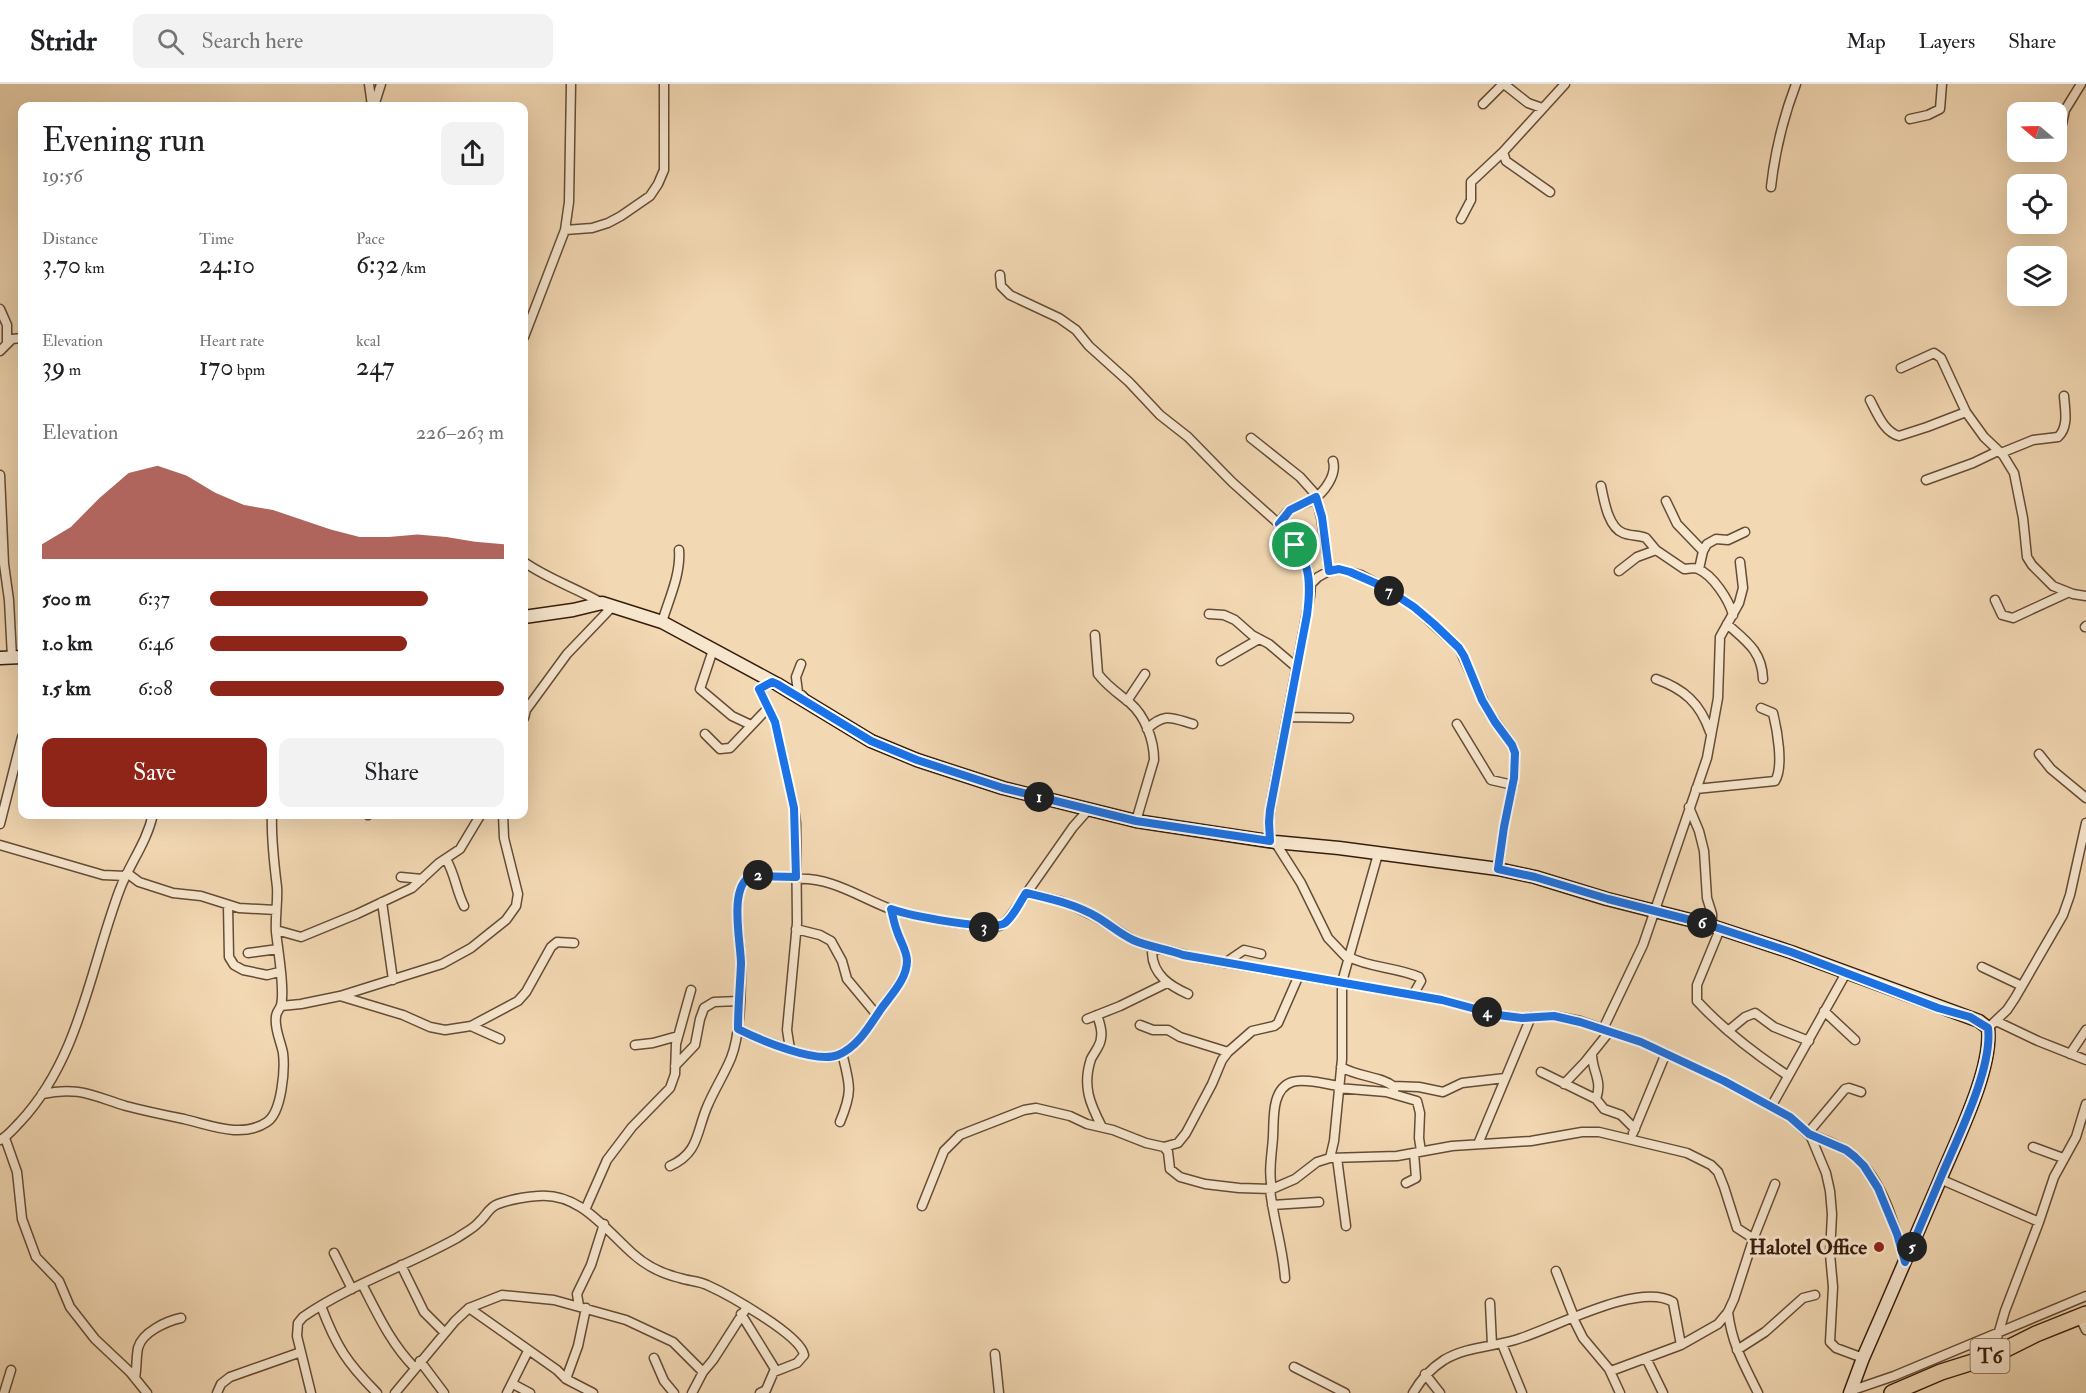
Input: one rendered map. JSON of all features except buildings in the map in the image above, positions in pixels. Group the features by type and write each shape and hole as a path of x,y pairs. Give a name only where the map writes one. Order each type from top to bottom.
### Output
{"highway":[{"name":"T6","path":"1892,1393 1941,1372 1992,1356 2084,1320"}],"street":[{"path":"369,84 372,102"},
{"path":"374,102 381,84"},
{"path":"528,327 565,230 569,202 571,84"},
{"path":"565,230 592,228 608,223 650,196 664,170 664,84"},
{"path":"1483,104 1503,84 1528,103 1542,108"},
{"path":"1461,219 1471,200 1471,182 1503,152 1565,84"},
{"path":"1771,187 1773,163 1785,113 1796,84"},
{"path":"1910,119 1928,115 1940,109 1942,84"},
{"path":"2067,107 2082,84"},
{"path":"1503,152 1506,161 1550,192"},
{"path":"1000,275 1001,286 1010,295 1059,318 1076,330 1089,346 1129,382 1160,415 1188,437 1232,482 1279,524 1305,561 1311,584 1270,810 1269,822 1273,842 1301,883 1328,938 1348,958 1419,977 1421,981 1413,996"},
{"path":"0,309 7,324 7,343"},
{"path":"0,351 12,339 18,338"},
{"path":"1901,368 1927,355 1938,355 1966,412 2000,452 2014,473 2023,518 2027,557 2053,586 2086,596"},
{"path":"1926,480 2023,443 2058,437 2065,421 2064,396"},
{"path":"1870,400 1887,428 1899,436 1966,412"},
{"path":"1251,438 1300,477 1317,497 1329,571"},
{"path":"1279,524 1290,510 1317,497 1333,475 1335,468 1333,461"},
{"path":"0,475 11,657"},
{"path":"1601,486 1607,510 1616,530 1646,538 1656,550 1684,569 1699,569 1725,596 1733,615"},
{"path":"1666,501 1677,524 1703,551"},
{"path":"1699,569 1707,544 1716,539 1728,540 1745,532"},
{"path":"662,622 680,561 679,550"},
{"path":"1619,571 1637,557 1656,550"},
{"path":"1564,1084 1592,1054 1606,1031 1650,926 1707,758 1718,698 1720,638 1733,615 1743,588 1740,562"},
{"path":"528,564 556,582 579,590 607,605 662,622 772,682 871,741 917,760 1003,788 1136,821 1273,842 1498,869 1535,877 1716,927 2086,1059"},
{"path":"1311,584 1329,571 1339,569 1350,572 1382,586 1414,607 1459,648 1485,705 1515,753 1498,869"},
{"path":"1995,600 2002,615 2013,618 2067,592"},
{"path":"528,616 607,605"},
{"path":"528,707 607,605"},
{"path":"1209,614 1230,617 1252,635 1269,644 1296,667"},
{"path":"1727,624 1758,655 1762,663 1763,678"},
{"path":"1095,635 1098,674 1139,714 1154,750 1154,760 1136,821"},
{"path":"1221,661 1259,639"},
{"path":"713,650 700,689 732,716 751,725"},
{"path":"801,664 796,677 798,692 814,706"},
{"path":"1127,701 1145,674"},
{"path":"1656,679 1678,688 1691,697 1711,732"},
{"path":"772,682 759,689 775,722 794,808 796,929 787,1030 790,1049"},
{"path":"705,734 723,750 730,748 768,708"},
{"path":"1696,789 1768,783 1777,778 1779,772 1773,713 1761,708"},
{"path":"1147,729 1155,721 1164,717 1193,724"},
{"path":"1288,717 1349,718"},
{"path":"1456,724 1491,780 1512,785"},
{"path":"0,824 18,753"},
{"path":"2039,754 2051,769 2086,798"},
{"path":"1689,807 1704,851 1707,898 1716,927 1697,985 1697,1001 1728,1031 1787,1075"},
{"path":"670,1166 683,1160 697,1138 708,1103 732,1056 738,1029 741,961 737,906 742,883 751,876 817,879 832,883 891,909 963,924 998,926 1006,922 1073,827 1088,810"},
{"path":"147,1393 95,1339 70,1307 59,1281 36,1257 22,1219 17,1172 2,1139 42,1094 63,1058 88,991 126,875 146,839 152,819"},
{"path":"42,1094 79,1090 140,1110 222,1129 238,1130 260,1125 272,1118 284,1072 276,1020 281,1006 272,819"},
{"path":"276,930 301,938 412,888 463,845 478,819"},
{"path":"281,1006 340,996 442,964 471,948 512,914 518,894 504,838 503,819"},
{"path":"1850,1392 1940,1179 1983,1070 1992,1025 2007,1010 2062,915 2070,895 2086,823"},
{"path":"0,845 103,875 126,875 146,885 173,893 201,896 249,910 276,910"},
{"path":"1347,1226 1334,1158 1341,1067 1342,982 1378,854"},
{"path":"446,859 464,906"},
{"path":"401,877 422,879"},
{"path":"1026,893 1073,906 1096,916 1133,940 1157,949 1224,963 1442,1000 1498,1015 1522,1018 1554,1016 1641,1042 1790,1117 1809,1134 1846,1150 1864,1166 1878,1188 1891,1216 1905,1262"},
{"path":"382,902 393,980"},
{"path":"228,905 229,957 234,965 243,970 267,975 279,972"},
{"path":"738,1029 759,1039 817,1058 830,1058 842,1053 870,1028 905,970 907,961 891,909"},
{"path":"796,929 820,935 831,941 850,983 877,1015"},
{"path":"340,996 383,1008 430,1027 445,1030 471,1026 518,1001 526,992 551,947 557,942 574,943"},
{"path":"248,953 278,949"},
{"path":"1157,949 1153,951 1153,959 1159,973 1167,983 1188,994"},
{"path":"1224,963 1244,950 1262,954"},
{"path":"1982,967 2022,986"},
{"path":"1771,1107 1846,973"},
{"path":"1164,1147 1178,1143 1186,1133 1228,1052 1252,1031 1278,1023 1299,975"},
{"path":"1087,1019 1167,983"},
{"path":"585,1210 607,1160 632,1127 670,1088 678,1036 691,990"},
{"path":"675,1066 695,1046 704,1008 714,1002 739,1001"},
{"path":"1824,1011 1855,1040"},
{"path":"1728,1031 1745,1017 1755,1013 1774,1027 1809,1041"},
{"path":"1097,1015 1101,1025 1101,1040 1090,1061 1087,1088 1091,1104 1102,1127"},
{"path":"1478,1144 1531,1017"},
{"path":"1140,1024 1154,1030 1168,1030 1180,1037 1228,1052"},
{"path":"471,1026 501,1039"},
{"path":"2070,1054 2086,1030"},
{"path":"635,1045 678,1036"},
{"path":"840,1122 850,1092 842,1053"},
{"path":"1630,1138 1666,1053"},
{"path":"1592,1054 1593,1066 1599,1082 1596,1099"},
{"path":"1341,1067 1363,1077 1386,1081 1394,1090 1419,1104 1417,1176 1406,1183"},
{"path":"1540,1072 1596,1099 1604,1109 1621,1115 1635,1129"},
{"path":"1285,1278 1283,1250 1272,1205 1269,1178 1273,1117 1280,1092 1285,1086 1300,1081 1373,1090 1419,1087 1443,1092 1462,1083 1505,1078"},
{"path":"1809,1134 1845,1089 1861,1092"},
{"path":"1992,1356 1998,1332 2040,1222 2054,1178 2076,1137 2086,1104"},
{"path":"922,1206 944,1151 960,1135 1024,1110 1035,1108 1070,1116 1164,1147 1168,1152 1170,1169 1180,1177 1205,1184 1239,1188 1271,1189 1295,1179 1317,1162 1334,1158 1397,1156 1452,1146 1531,1141 1599,1132 1687,1153 1710,1165 1718,1172 1737,1228 1754,1239"},
{"path":"1809,1134 1826,1173 1830,1191 1832,1214 1830,1254 1833,1287 1830,1342 1836,1348 1863,1358"},
{"path":"2033,1147 2063,1158"},
{"path":"1940,1179 2040,1222"},
{"path":"1611,1371 1681,1344 1710,1329 1728,1312 1775,1184"},
{"path":"311,1393 297,1336 298,1323 303,1317 352,1289 472,1228 496,1204 552,1195 585,1210 604,1224 633,1254 649,1264 679,1278 705,1284 744,1310 787,1333 803,1349 804,1355 802,1359 789,1367 774,1372"},
{"path":"1272,1205 1319,1202"},
{"path":"566,1379 578,1346 582,1307 577,1294 591,1265 604,1224"},
{"path":"334,1253 352,1289"},
{"path":"401,1265 418,1302 445,1332"},
{"path":"1556,1271 1583,1338 1611,1371 1620,1393"},
{"path":"362,1284 404,1357 418,1364 444,1393"},
{"path":"395,1393 445,1332 469,1308 502,1295 554,1300 626,1320 674,1342 703,1372"},
{"path":"1737,1350 1765,1332 1803,1298 1815,1295"},
{"path":"1413,1393 1425,1374 1446,1359 1460,1353 1518,1340 1623,1300 1660,1296 1674,1304 1681,1344"},
{"path":"1850,1392 2086,1296"},
{"path":"1490,1303 1492,1346"},
{"path":"321,1306 342,1354 359,1376 377,1393"},
{"path":"469,1308 528,1352 557,1370 566,1379 594,1393"},
{"path":"692,1393 703,1372 729,1336 744,1310"},
{"path":"744,1310 772,1363 774,1372 764,1392"},
{"path":"1728,1312 1737,1350 1758,1393"},
{"path":"135,1378 141,1342 153,1331 170,1321 181,1318"},
{"path":"1502,1344 1522,1393"},
{"path":"217,1393 221,1384 230,1377 301,1352"},
{"path":"507,1393 528,1352"},
{"path":"995,1354 999,1393"},
{"path":"654,1358 664,1381 674,1393"},
{"path":"1646,1359 1663,1393"},
{"path":"1294,1367 1345,1393"},
{"path":"4,1393 11,1370"},
{"path":"1425,1374 1440,1393"},
{"path":"513,1384 530,1393"}],"place":[{"name":"Halotel Office","path":"1879,1247"}],"route":[{"path":"1316,497 1322,517 1329,571 1339,569 1361,575 1382,586 1414,607 1459,648 1482,700 1515,753 1514,778 1498,869 1706,924 1791,952 1938,1008 1970,1017 1988,1028 1988,1054 1983,1070 1957,1141 1905,1262 1891,1216 1878,1188 1871,1175 1855,1157 1846,1150 1809,1134 1790,1117 1724,1081 1641,1042 1554,1016 1522,1018 1498,1015 1442,1000 1157,949 1133,940 1096,916 1073,906 1026,893 1006,922 998,926 963,924 891,909 905,949 907,961 905,970 870,1028 840,1055 817,1058 778,1046 738,1029 741,961 737,906 742,883 746,878 759,875 796,877 794,808 775,722 759,689 772,682 777,684 871,741 917,760 1003,788 1136,821 1270,841 1269,822 1272,797 1310,596 1311,584 1305,561 1295,545 1279,524 1290,510 1316,497"}]}
